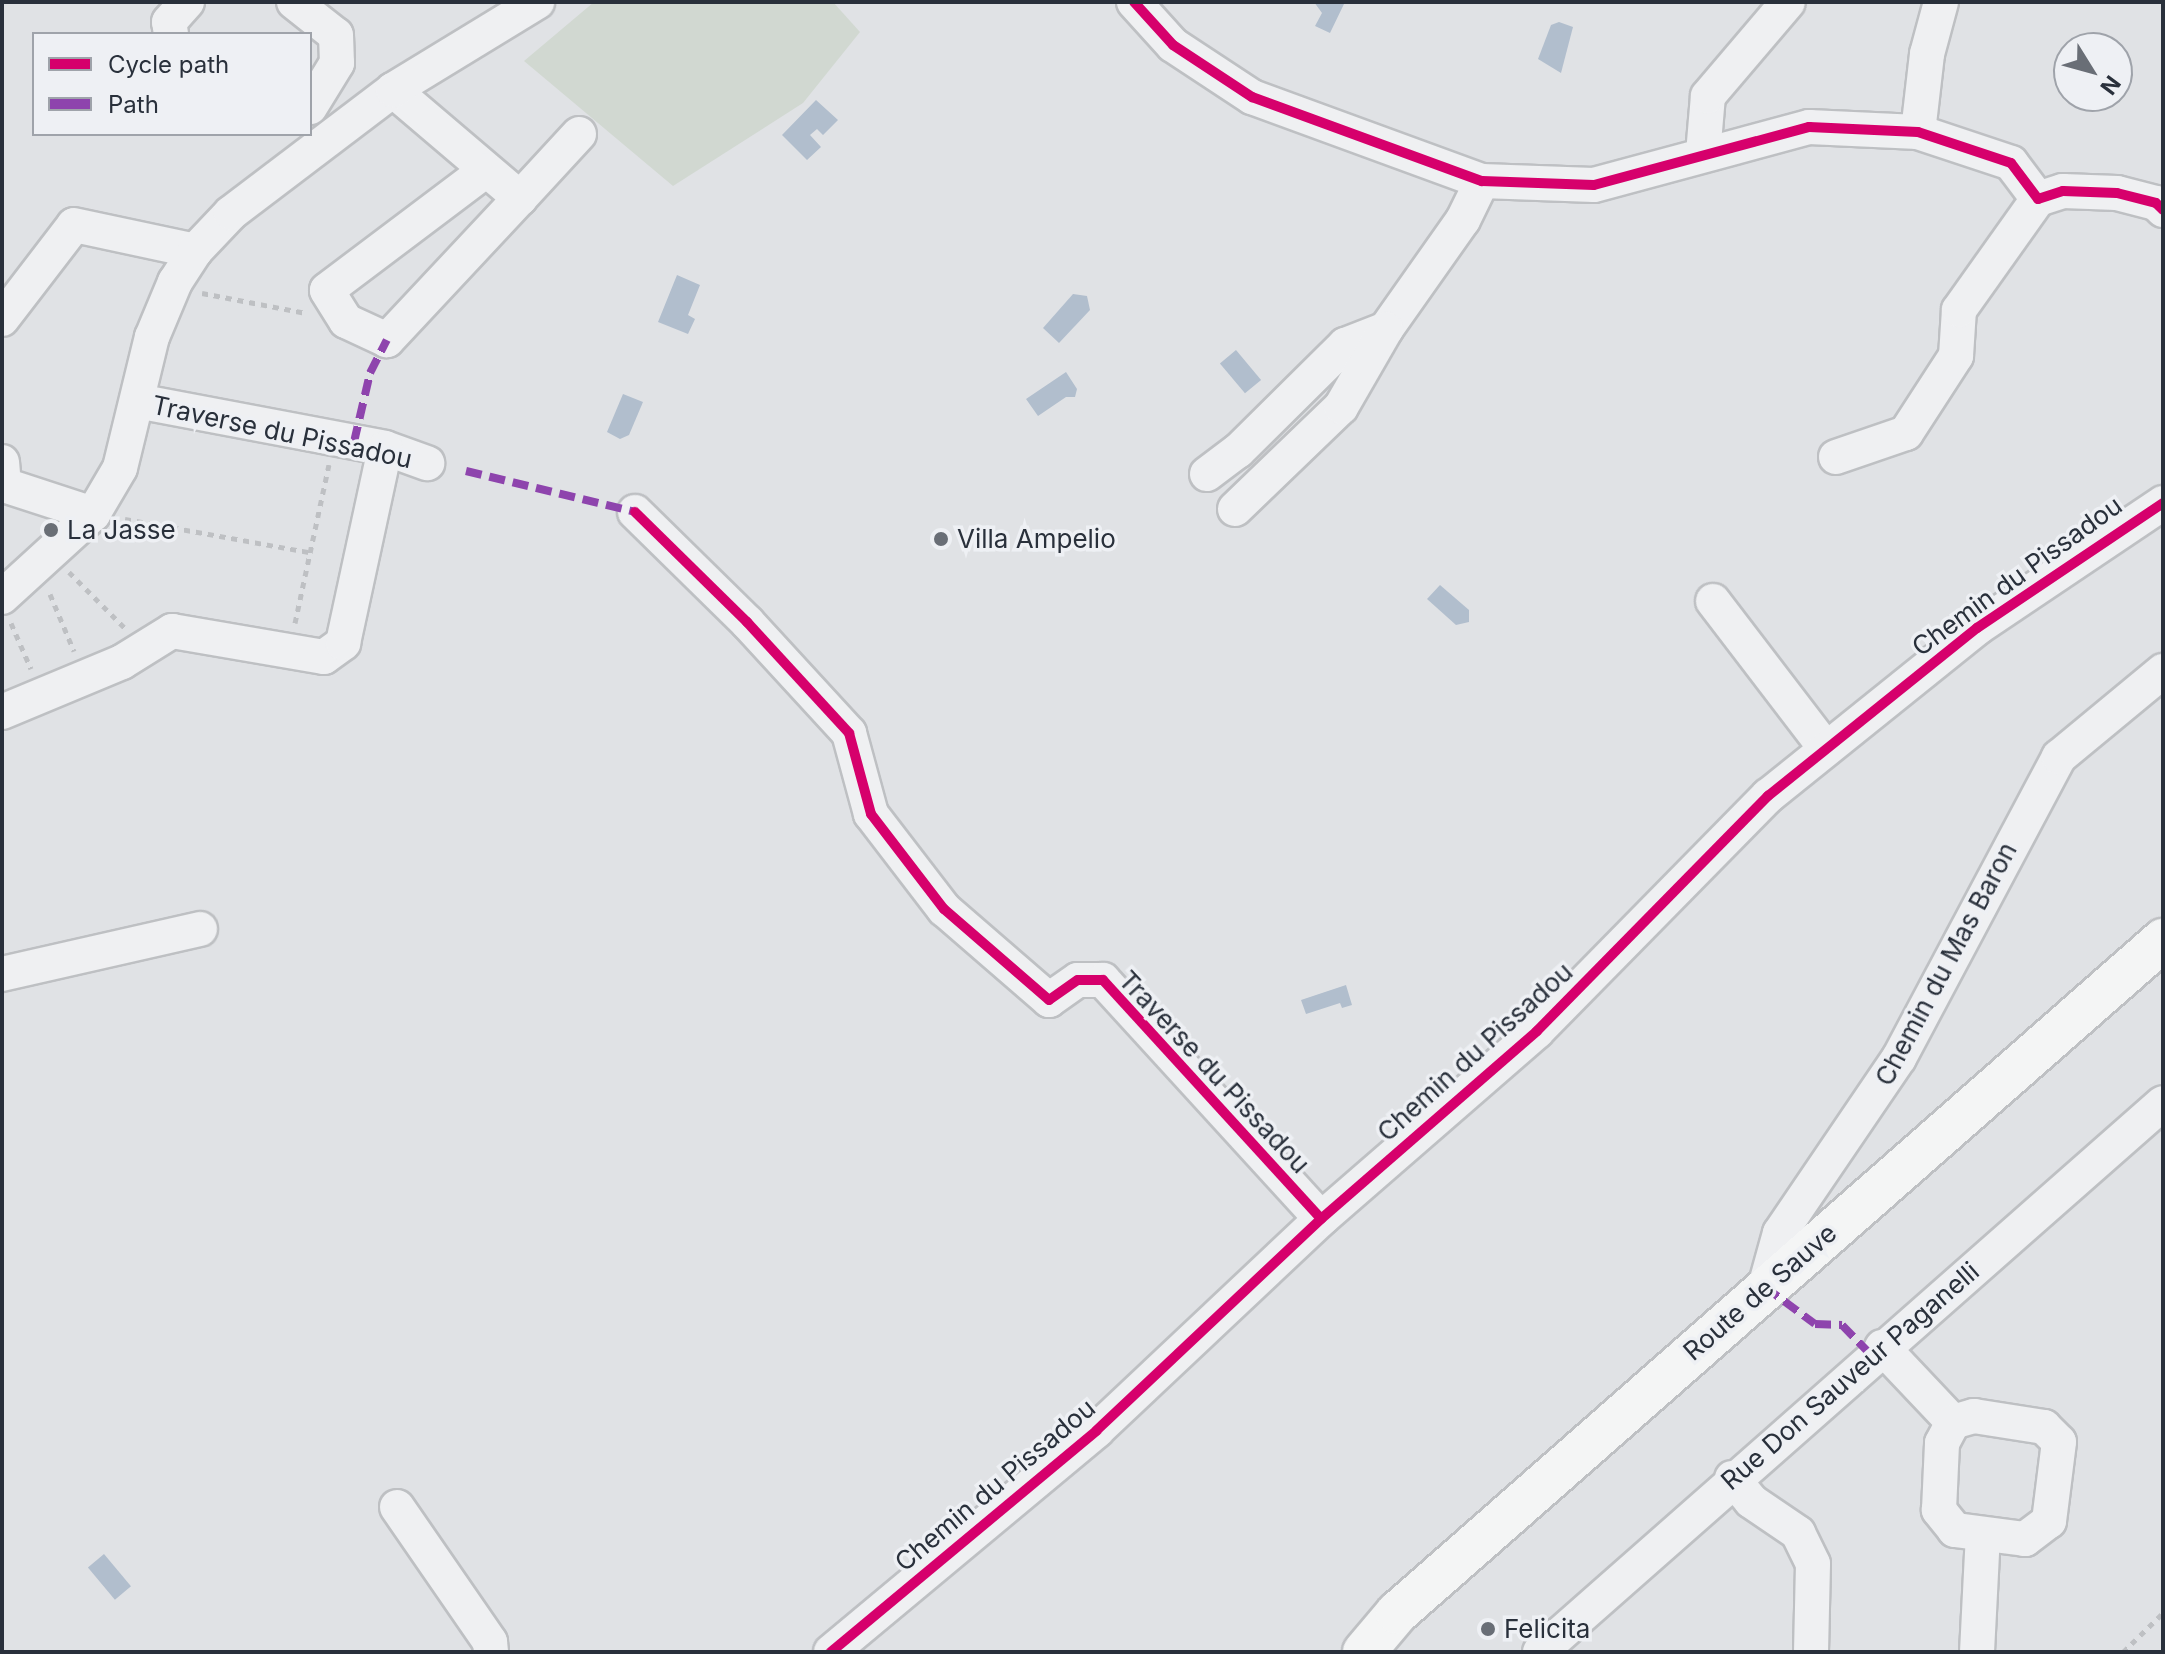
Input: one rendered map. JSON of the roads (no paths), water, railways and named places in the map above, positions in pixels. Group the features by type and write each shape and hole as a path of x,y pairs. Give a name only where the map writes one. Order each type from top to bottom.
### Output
{"main road":[{"name":"Route de Sauve","path":"1364,1652 1397,1613 2163,940"}],"street":[{"path":"171,32 169,22 187,2"},
{"path":"294,2 336,35 337,63 312,104"},
{"path":"4,605 107,516 152,337 173,287 195,251 297,149 537,2"},
{"path":"472,42 517,39 550,18 557,2"},
{"path":"1134,2 1173,45 1252,97 1482,181 1594,185 1809,127 1918,132 2011,163 2038,199"},
{"path":"1703,154 1708,96 1788,2"},
{"path":"1918,132 1927,54 1941,2"},
{"path":"393,90 520,198"},
{"path":"486,170 327,290 346,321 387,340 579,134"},
{"path":"1235,509 1341,407 1386,329 1463,220 1482,181"},
{"path":"1836,457 1906,433 1956,356 1959,310 2038,199 2063,191 2117,193 2156,203 2163,210"},
{"path":"2,319 74,225 195,251"},
{"path":"1207,474 1238,451 1345,345 1386,329"},
{"name":"Traverse du Pissadou","path":"137,401 385,448 427,463"},
{"path":"2,712 86,677 172,631 324,657 343,643 385,448"},
{"path":"3,477 107,516"},
{"name":"Chemin du Pissadou","path":"831,1652 1097,1430 1321,1219 1537,1031 1768,796 1977,628 2163,503"},
{"name":"Traverse du Pissadou","path":"635,512 747,622 849,733 871,814 944,909 1049,1000 1078,980 1103,980 1321,1219"},
{"path":"1713,601 1826,749"},
{"name":"Chemin du Mas Baron","path":"1765,1287 1780,1233 1899,1058 2059,757 2163,671"},
{"path":"2,974 200,929"},
{"name":"Rue Don Sauveur Paganelli","path":"1540,1652 1732,1478 2163,1103"},
{"path":"1882,1347 1953,1422"},
{"path":"1974,1416 2044,1427 2059,1442 2049,1521 2025,1539 1983,1535 1955,1530 1939,1510 1942,1443 1953,1422 1974,1416"},
{"path":"1732,1478 1751,1501 1798,1533 1813,1564 1811,1652"},
{"path":"397,1507 490,1642 491,1652"},
{"path":"1977,1652 1983,1535"}],"water":[{"path":"1314,2 1344,4 1330,33 1315,26 1322,13"},
{"path":"1559,22 1573,27 1561,73 1538,59 1551,25"},
{"path":"816,100 838,120 823,135 817,129 810,135 821,147 807,160 782,135"},
{"path":"677,275 700,285 688,315 695,319 688,334 658,322"},
{"path":"1073,294 1087,296 1090,310 1059,343 1043,328"},
{"path":"1236,350 1261,380 1245,393 1220,363"},
{"path":"1066,372 1077,389 1075,397 1066,397 1038,416 1026,399"},
{"path":"623,394 643,402 629,435 620,439 607,432"},
{"path":"1440,585 1469,610 1469,622 1456,625 1427,599"},
{"path":"1346,985 1352,1005 1342,1008 1340,1003 1306,1014 1301,1000"},
{"path":"104,1554 131,1586 115,1600 88,1567"}],"place":[{"name":"La Jasse","path":"51,530"},
{"name":"Villa Ampelio","path":"941,539"},
{"name":"Felicita","path":"1488,1629"}]}
